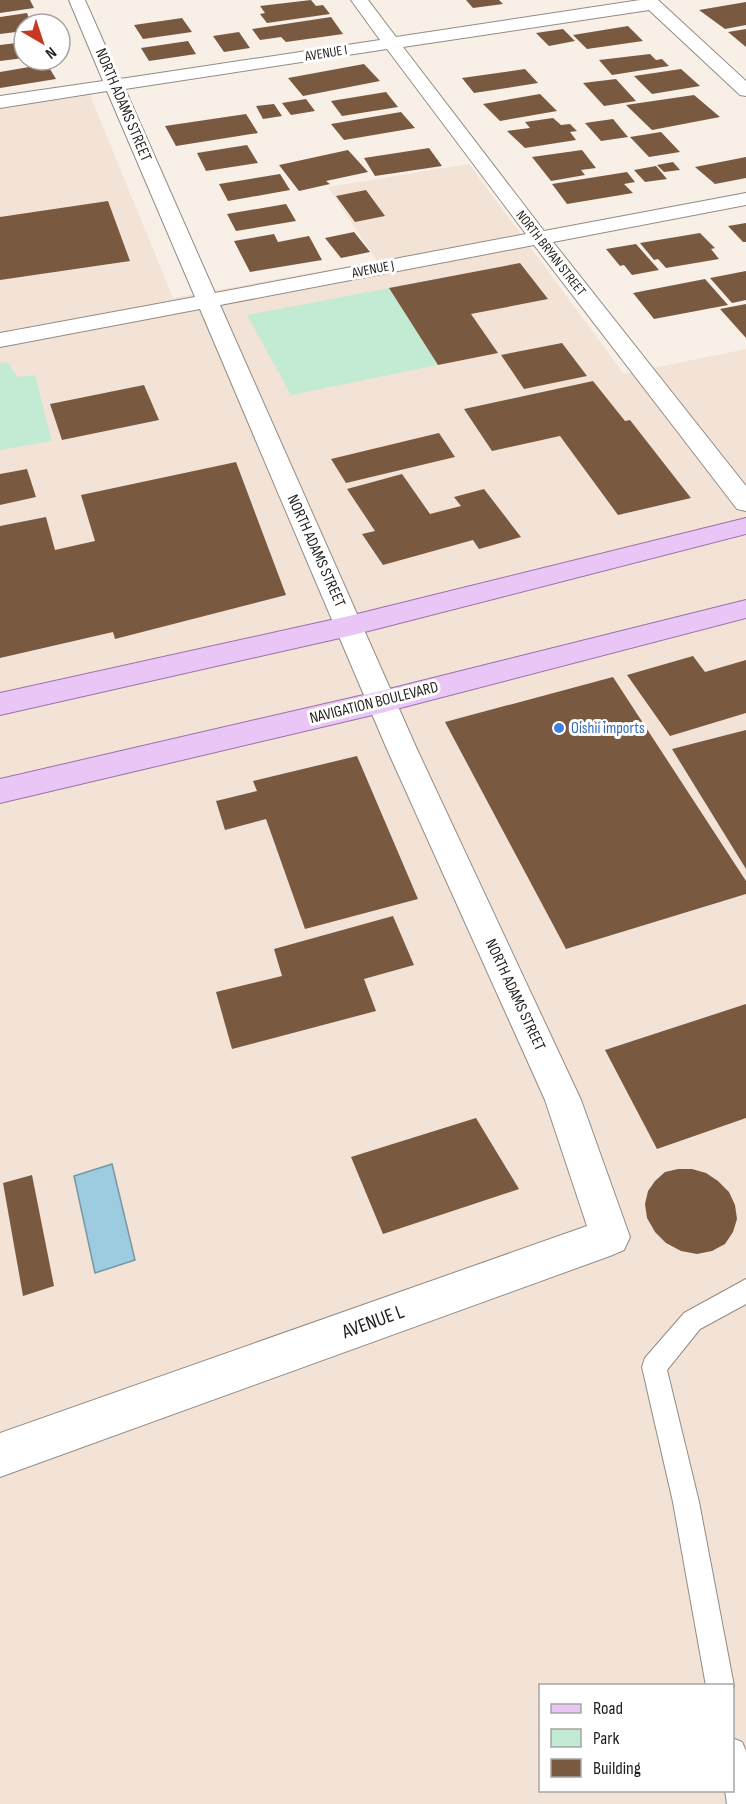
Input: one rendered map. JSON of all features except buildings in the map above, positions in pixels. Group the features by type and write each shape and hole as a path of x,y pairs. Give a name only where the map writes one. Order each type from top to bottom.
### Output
{"main road":[{"path":"0,705 349,626 746,526"},
{"name":"NAVIGATION BOULEVARD","path":"0,791 381,702 746,609"}],"street":[{"name":"NORTH ADAMS STREET","path":"77,0 381,702 563,1100"},
{"name":"NORTH BRYAN STREET","path":"359,0 538,238 746,503"},
{"name":"AVENUE I","path":"0,102 650,2"},
{"path":"650,2 746,91"},
{"name":"AVENUE J","path":"0,340 746,199"},
{"name":"AVENUE L","path":"0,1455 610,1237 563,1100"}],"lane":[{"path":"720,1684 686,1502 654,1367 693,1321 746,1291"},
{"path":"734,1762 742,1804"}],"shaded area":[{"path":"90,95 173,298 377,261 328,187 469,164 624,374 746,349 746,1804 0,1804 0,109"}],"green space":[{"path":"389,288 438,365 291,395 247,315"},
{"path":"8,362 17,377 35,375 52,441 0,450 0,363"}],"water":[{"path":"112,1164 135,1260 95,1273 74,1176"}],"place":[{"name":"Oishii imports","path":"559,728"}]}
